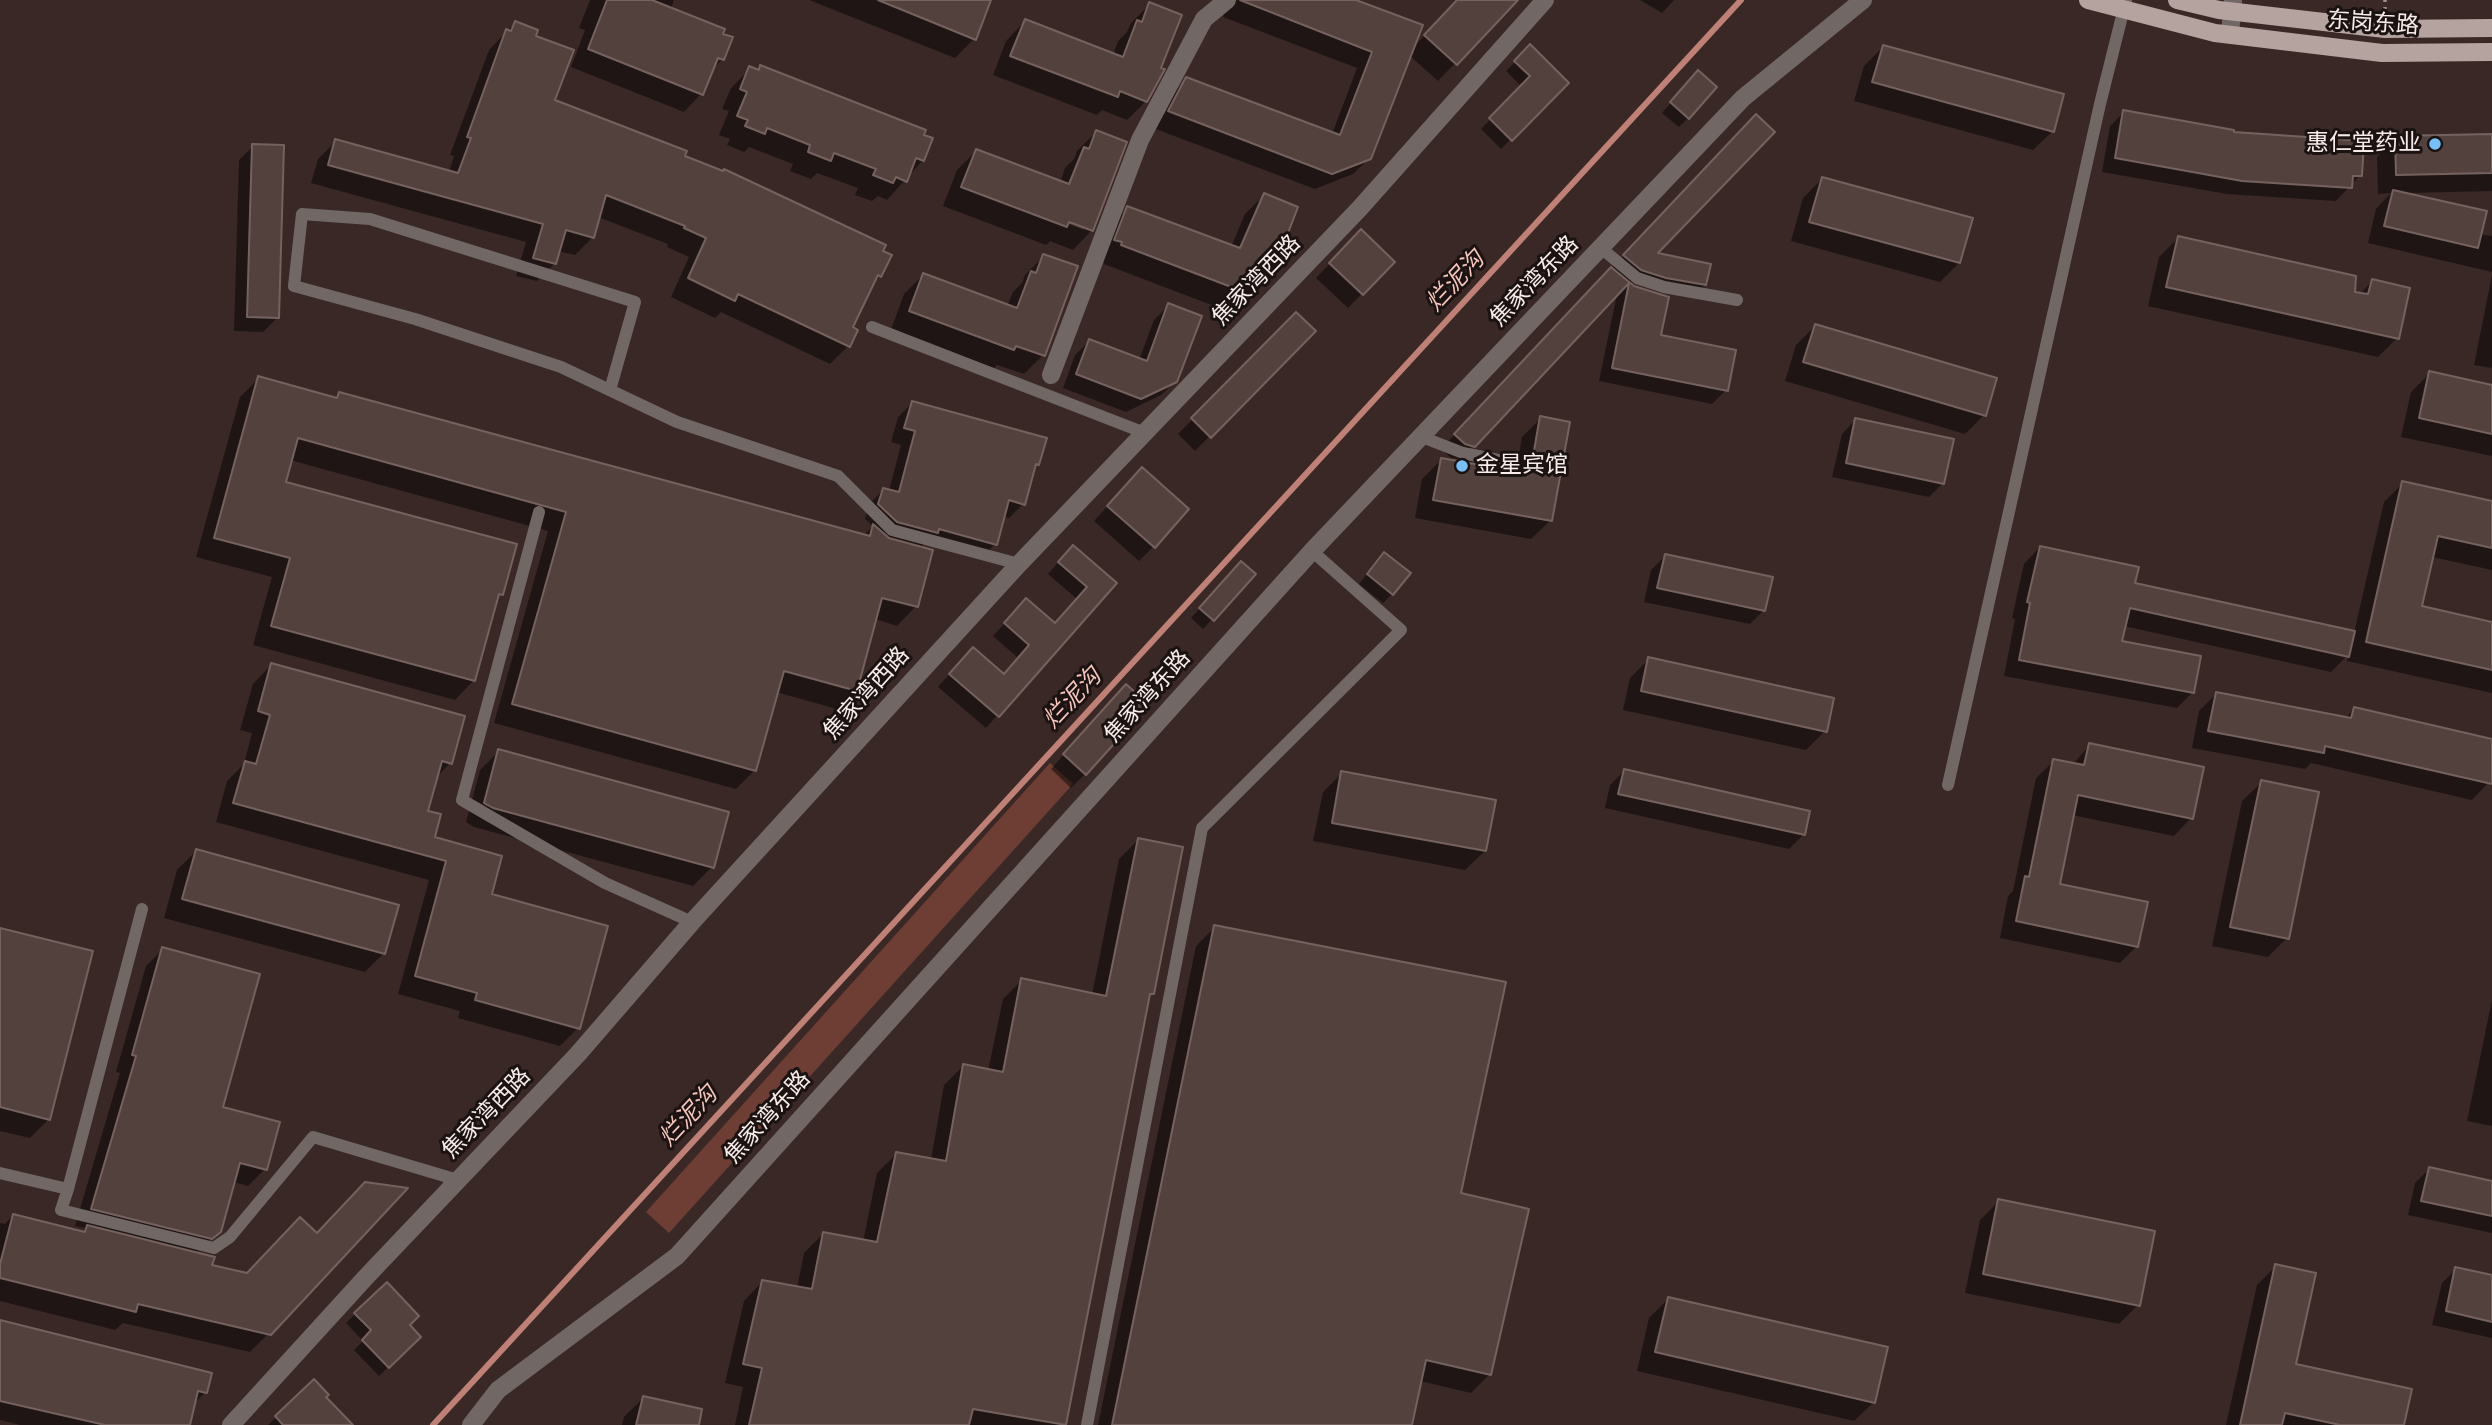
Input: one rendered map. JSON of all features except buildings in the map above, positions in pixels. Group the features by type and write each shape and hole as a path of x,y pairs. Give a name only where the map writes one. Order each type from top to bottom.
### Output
{"main road":[{"name":"东岗东路","path":"2088,0 2125,5 2215,33 2382,53 2492,52"},
{"name":"东岗东路","path":"2177,0 2385,29 2492,28"}],"street":[{"path":"1051,375 1140,140 1204,19 1227,0"},
{"name":"焦家湾西路","path":"231,1425 366,1277 578,1054 692,922 1019,564 1360,208 1545,0"},
{"name":"焦家湾东路","path":"471,1425 498,1390 677,1256 1312,551 1743,98 1863,0"},
{"path":"2230,34 2233,6"}],"lane":[{"path":"1948,785 2100,104 2125,5"},
{"path":"610,390 635,302 370,219 302,214 294,286 415,319 561,367 677,422 838,476 892,530 1019,564"},
{"path":"1601,248 1637,278 1664,288 1737,300"},
{"path":"872,327 1145,433"},
{"path":"1422,437 1463,453 1513,463"},
{"path":"539,512 462,800 605,883 692,922"},
{"path":"1087,1425 1202,828 1401,630 1312,551"},
{"path":"142,909 61,1210 214,1248 230,1237 313,1137 458,1180"},
{"path":"0,1173 68,1189"}],"shaded area":[{"path":"1050,763 1073,784 669,1233 646,1212"}],"waterway":[{"name":"烂泥沟","path":"433,1425 1741,0"}],"place":[{"name":"惠仁堂药业","path":"2435,144"},
{"name":"金星宾馆","path":"1462,466"}]}
